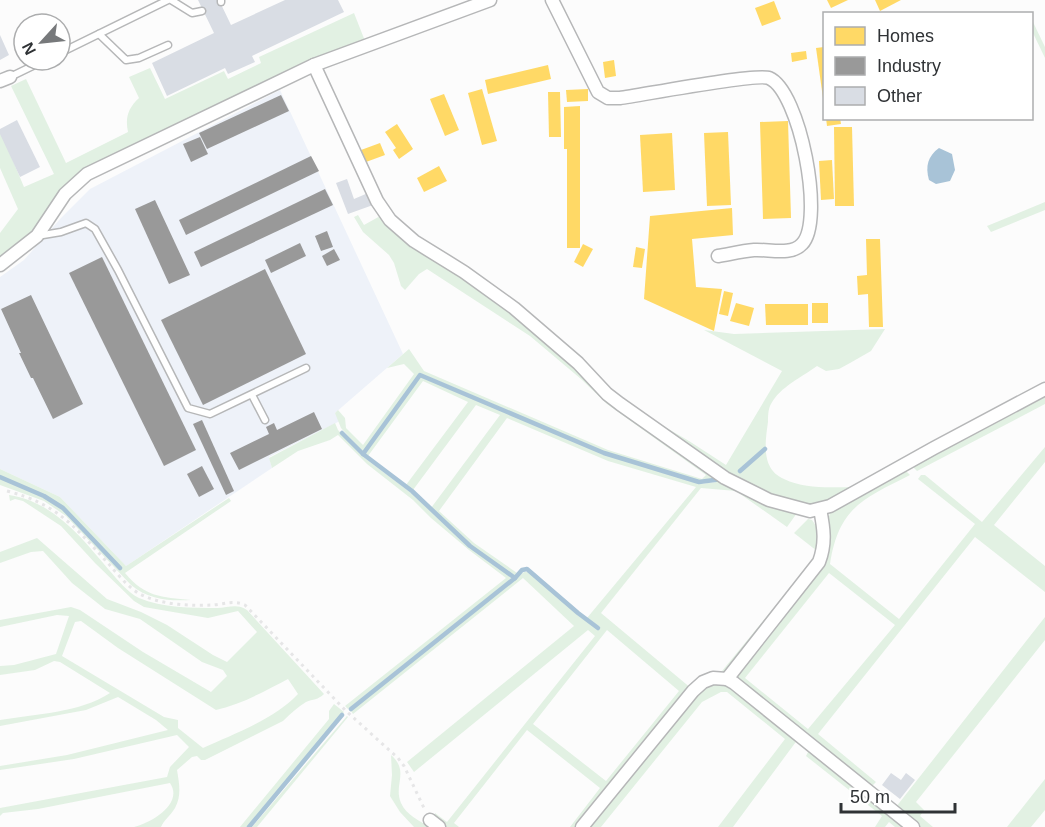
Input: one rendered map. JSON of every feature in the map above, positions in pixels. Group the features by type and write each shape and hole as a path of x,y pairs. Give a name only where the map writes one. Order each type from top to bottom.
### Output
{"street":[{"path":"0,266 37,236 65,194 87,174 314,65 490,0"},
{"path":"552,0 598,92 608,98 620,99 768,77 784,94 792,108 804,148 812,211 810,233 801,245 789,251 754,250 718,256"},
{"path":"314,65 377,201 390,220 414,242 464,272 514,308 578,363 607,394 725,478 769,500 802,510 830,506 1045,389"},
{"path":"727,679 819,562 824,547 825,529 820,509"},
{"path":"582,827 693,691 703,682 713,678 727,679 913,827"}],"lane":[{"path":"72,47 169,0 192,13 202,11"},
{"path":"99,34 114,51 126,60 139,58 168,45"},
{"path":"5,79 20,72"},
{"path":"37,236 61,232 86,223 95,229 188,408 210,414 306,368"},
{"path":"252,395 265,420"}],"path":[{"path":"8,491 43,503 65,517 119,576 142,595 175,604 213,605 231,602 245,605 346,711 398,758 434,824"}],"shaded area":[{"path":"280,90 403,354 335,413 340,421 269,457 272,468 126,566 60,497 0,469 0,277 24,260 90,189"}],"green space":[{"path":"354,13 365,41 85,171 67,186 23,241 0,258 0,233 18,209 0,168 0,130 24,187 54,174 11,86 26,79 66,163 128,132 128,114 139,98 129,77 150,68 165,99 224,71 228,79 261,63 259,57"},
{"path":"1033,22 1045,47 1045,58 1033,33"},
{"path":"1045,202 1045,210 991,232 987,226"},
{"path":"358,215 364,225 382,215 496,299 720,478 699,481 605,452 420,373 363,452 341,428 335,413 338,410 345,418 346,428 363,445 414,374 404,364 387,368 409,349 424,371 608,450 702,479 706,475 607,404 530,336 427,269 419,274 405,290 401,286 389,255 363,232 354,217"},
{"path":"885,329 871,351 839,369 826,371 817,366 786,387 769,408 766,455 771,469 777,475 802,485 857,487 829,504 802,508 726,476 622,402 726,465 782,371 704,330 734,334"},
{"path":"421,376 604,454 700,484 724,481 797,513 787,527 736,491 701,488 601,613 692,689 579,827 570,827 600,788 527,730 454,823 459,827 444,827 435,819 435,813 447,822 595,636 588,630 414,772 407,762 574,626 523,578 353,714 351,711 524,572 529,572 580,617 599,629 600,627 587,618 696,487 608,461 507,418 439,511 474,543 517,573 514,576 471,545 431,508 500,415 476,405 413,490 406,485 468,402 423,381 368,456 365,453","holes":["607,630 679,691 606,781 533,724"]},
{"path":"1045,393 1045,404 917,471 911,465"},
{"path":"335,423 338,430 362,456 410,492 469,547 512,578 348,709 345,706 506,578 469,550 413,500 367,464 338,435 298,451 272,468 269,458"},
{"path":"1045,447 1045,462 994,525 1045,566 1045,592 975,537 818,734 876,782 871,787 736,681 736,676 822,566 828,520 830,513 837,507 904,469 910,475 866,499 847,517 834,545 830,564 899,619 975,524 918,479 921,475 925,475 982,522","holes":["829,573 895,625 808,729 745,678"]},
{"path":"0,469 60,497 126,566 229,498 231,501 125,573 140,587 154,594 191,600 167,600 152,597 131,585 66,516 44,501 0,485 0,478 4,479 63,509 119,568 121,567 64,507 44,495 0,476"},
{"path":"9,495 40,505 53,513 77,534 123,586 139,598 177,607 236,606 247,610 324,694 306,702 283,721 205,760 197,756 192,757 177,770 179,798 175,808 161,827 134,827 157,817 169,805 173,798 170,783 38,809 3,813 0,816 0,808 167,777 170,767 189,747 177,735 74,759 0,770 0,766 67,755 168,730 118,697 86,710 0,726 0,720 71,709 98,700 110,693 60,662 54,661 35,670 0,675 0,666 14,665 56,654 69,616 57,615 0,627 0,620 71,607 80,610 143,652 211,692 227,676 223,670 202,662 140,619 105,609 72,583 43,551 31,552 0,563 0,552 37,538 107,599 167,625 227,662 257,632 238,611 208,618 144,607 134,601 95,563 61,526 23,501 15,499 10,501","holes":["81,621 118,648 216,710 244,701 288,679 298,694 266,718 203,748 178,728 178,720 164,717 62,656 75,622"]},
{"path":"808,519 812,520 820,532 819,557 728,675 722,671 817,555 817,551 794,533"},
{"path":"1045,617 1045,640 916,802 924,810 920,816 933,827 920,827 896,807"},
{"path":"725,682 798,739 733,827 718,827 785,739 727,692 721,692 702,702 601,827 588,827 700,690 713,683"},
{"path":"334,704 344,712 247,827 240,827 329,719 329,711"},
{"path":"347,716 257,827 252,827"},
{"path":"810,748 909,827 895,827 889,822 885,827 875,827 882,816 806,756"},
{"path":"391,755 399,767 399,796 403,807 430,827 414,827 400,812 390,796"},
{"path":"1045,779 1045,810 1031,827 1007,827"}],"water":[{"path":"939,148 952,154 955,170 950,181 936,184 929,180 927,170 932,154"}],"building: Homes":[{"path":"827,0 848,0 831,8"},
{"path":"875,0 901,0 880,11"},
{"path":"774,1 781,19 762,26 755,8"},
{"path":"823,47 823,98 816,48"},
{"path":"806,51 807,59 792,62 791,53"},
{"path":"614,60 616,76 605,78 603,62"},
{"path":"548,65 551,79 488,94 485,80"},
{"path":"482,89 497,141 482,145 468,93"},
{"path":"588,89 588,101 567,102 566,90"},
{"path":"548,92 560,92 561,137 549,137"},
{"path":"444,94 459,130 445,136 430,99"},
{"path":"580,106 580,248 567,248 567,149 564,149 564,107"},
{"path":"826,120 840,120 841,124 827,126"},
{"path":"788,121 791,218 763,219 760,122"},
{"path":"397,124 413,149 399,159 393,150 396,148 385,132"},
{"path":"834,127 852,127 854,206 835,206"},
{"path":"728,132 731,205 707,206 704,133"},
{"path":"672,133 675,190 643,192 640,135"},
{"path":"380,143 385,155 366,162 361,150"},
{"path":"832,160 834,199 821,200 819,161"},
{"path":"439,166 447,181 424,192 417,178"},
{"path":"732,208 733,235 692,239 696,287 722,289 714,331 644,299 650,216"},
{"path":"866,239 880,239 883,327 869,327 868,294 858,295 857,276 867,275"},
{"path":"583,244 593,249 583,267 574,262"},
{"path":"636,247 645,249 642,268 633,267"},
{"path":"724,291 733,293 728,316 719,314"},
{"path":"736,303 754,308 749,326 730,321"},
{"path":"812,303 828,303 828,323 812,323"},
{"path":"765,304 808,304 808,325 766,325"}],"building: Industry":[{"path":"281,95 289,111 207,149 199,133"},
{"path":"200,137 208,154 191,162 183,144"},
{"path":"311,156 319,171 186,235 179,220"},
{"path":"325,189 333,205 201,267 194,252"},
{"path":"155,200 190,275 169,284 135,209"},
{"path":"327,231 333,247 321,251 315,236"},
{"path":"300,243 306,256 271,273 265,260"},
{"path":"334,249 340,260 327,266 322,256"},
{"path":"102,257 196,450 164,466 69,273"},
{"path":"265,269 306,354 203,405 161,320"},
{"path":"31,295 83,404 53,419 19,353 21,353 1,309"},
{"path":"314,412 322,429 239,470 230,453 269,434 266,427 274,423 277,430"},
{"path":"202,420 234,491 226,495 193,424"},
{"path":"202,466 214,489 199,497 187,474"}],"building: Other":[{"path":"198,0 219,0 231,25 285,0 338,0 344,12 252,56 255,62 228,74 225,68 167,96 152,63 214,33"},
{"path":"0,35 9,55 0,60"},
{"path":"17,120 40,167 20,177 0,134 0,129"},
{"path":"347,179 354,199 368,193 373,205 348,214 336,183"},
{"path":"891,773 901,780 906,773 915,780 900,799 882,785"}],"waterway":[{"path":"363,454 420,375 604,453 699,482 722,479"},
{"path":"342,433 363,454 412,491 470,546 515,578 351,709"},
{"path":"740,471 765,449"},
{"path":"0,477 44,496 63,508 120,568"},
{"path":"515,578 522,570 527,569 598,628"},
{"path":"249,827 342,715"}]}
